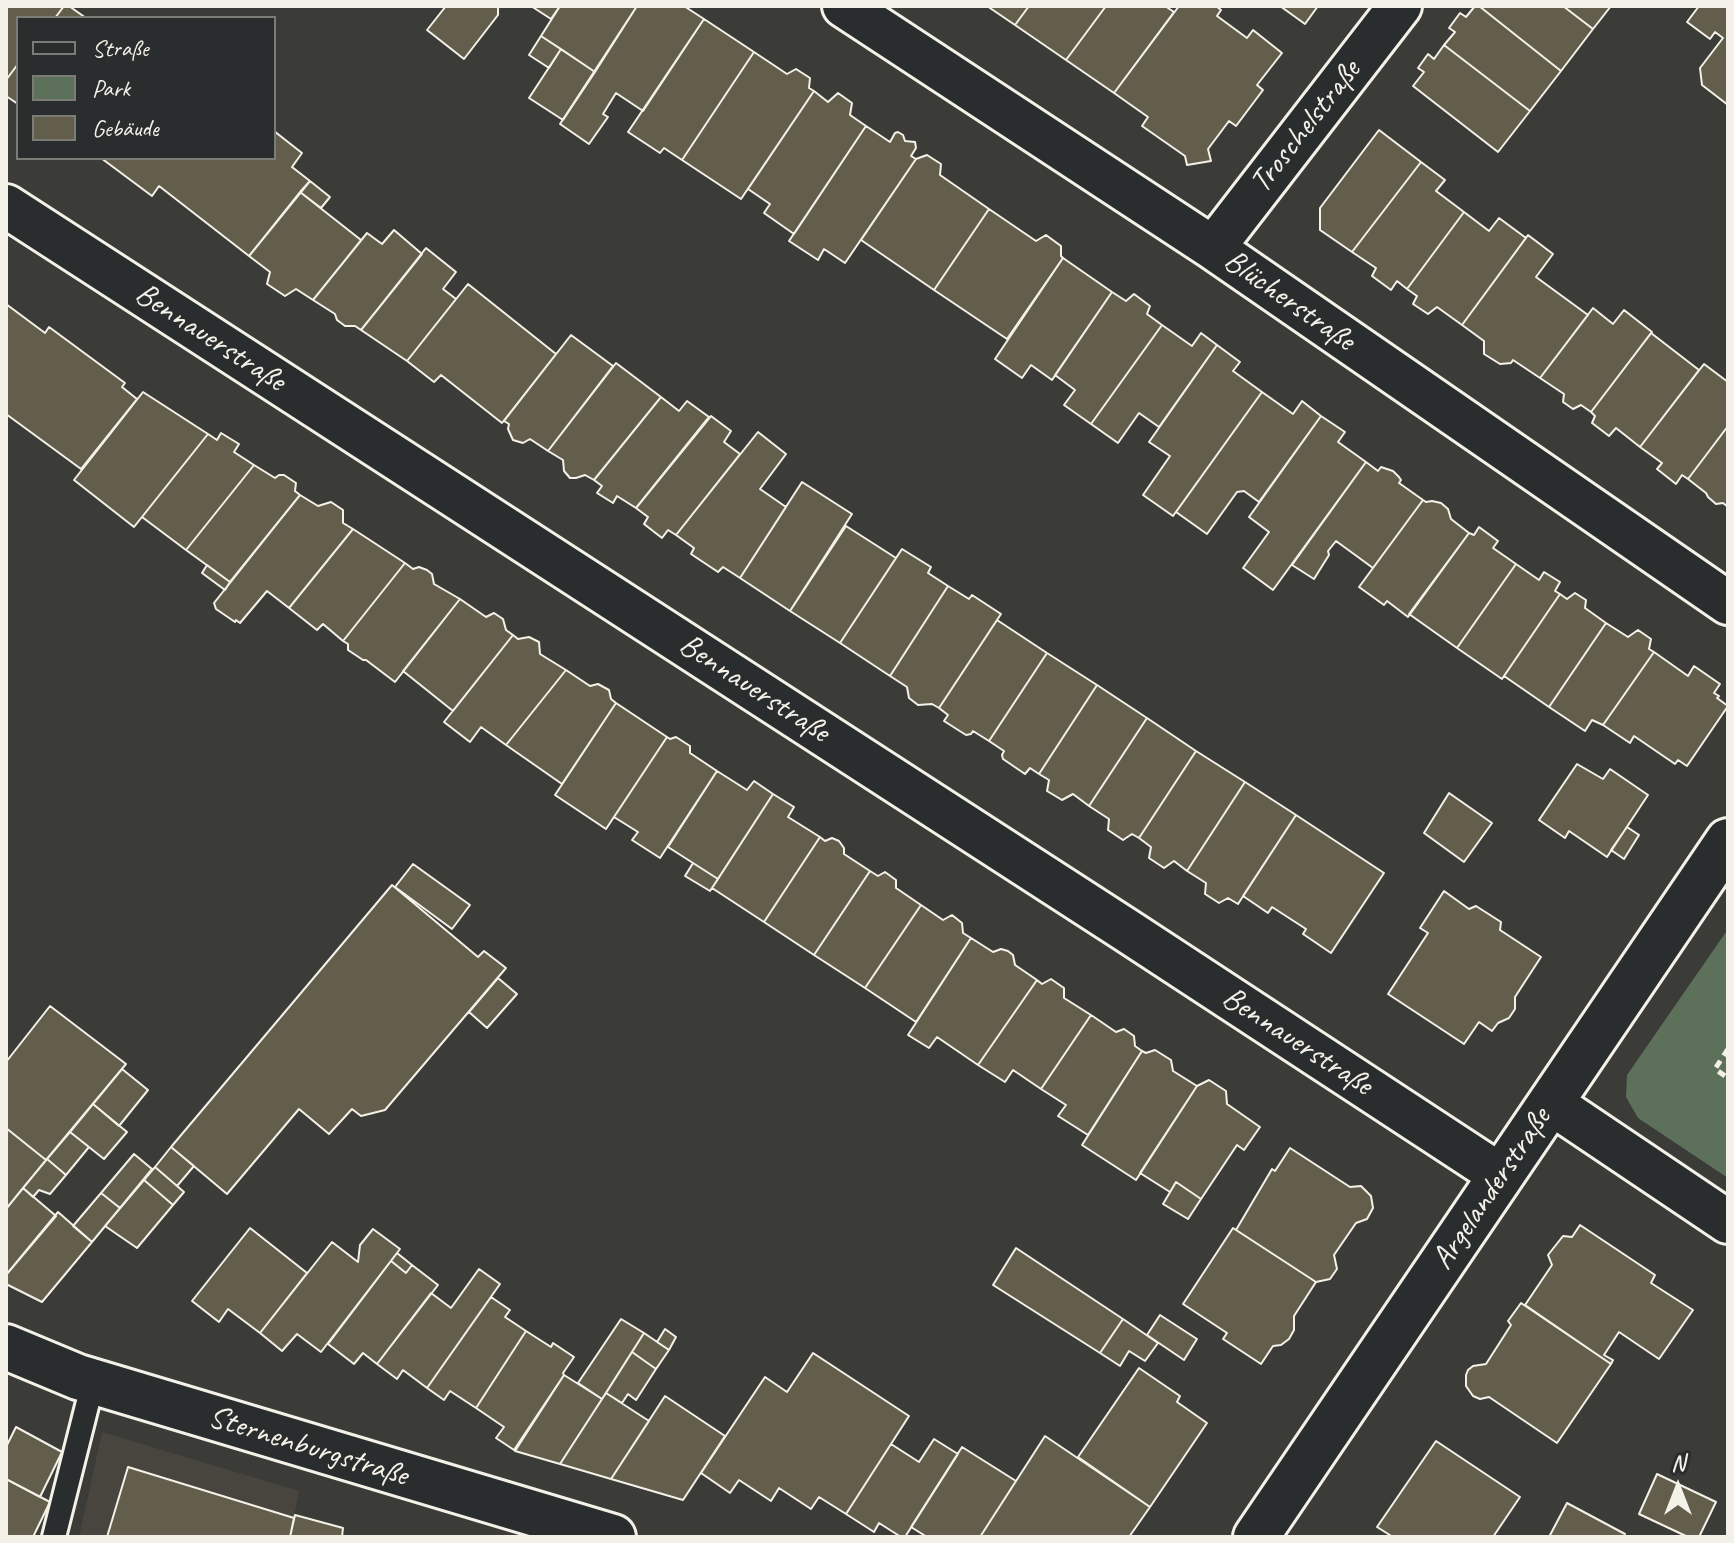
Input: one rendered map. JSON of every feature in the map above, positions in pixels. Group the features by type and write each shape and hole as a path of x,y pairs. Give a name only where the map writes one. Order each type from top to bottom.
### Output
{"street":[{"name":"Blücherstraße","path":"844,6 1213,248 1728,603"},
{"name":"Troschelstraße","path":"1213,248 1400,6"},
{"name":"Bennauerstraße","path":"6,206 1500,1175"},
{"name":"Argelanderstraße","path":"1256,1537 1728,841"},
{"path":"1551,1103 1728,1222"},
{"name":"Sternenburgstraße","path":"6,1347 93,1382 613,1537"}],"lane":[{"path":"54,1537 93,1382"}],"path":[{"path":"1728,1049 1715,1069 1728,1078"}],"shaded area":[{"path":"102,1432 299,1491 290,1537 79,1537"}],"green space":[{"path":"1728,929 1728,1178 1638,1118 1626,1097 1627,1075"}],"building":[{"path":"6,6 64,6 56,16 16,16 16,67 6,80"},
{"path":"64,6 69,6 83,16 56,16"},
{"path":"446,6 500,6 498,15 464,59 427,30"},
{"path":"531,6 560,6 551,19"},
{"path":"560,6 637,6 595,72 541,36"},
{"path":"637,6 684,6 704,19 643,111 616,93 603,114 608,117 589,144 560,124"},
{"path":"987,6 1029,6 1015,25"},
{"path":"1029,6 1106,6 1066,60 1015,25"},
{"path":"1106,6 1165,6 1174,12 1114,93 1066,60"},
{"path":"1179,6 1216,6 1221,10 1217,16 1247,38 1253,30 1282,53 1257,85 1263,90 1236,126 1229,121 1208,149 1211,161 1187,165 1185,156 1142,126 1148,117 1114,93"},
{"path":"1280,6 1318,6 1305,24"},
{"path":"1475,6 1479,6 1561,71 1530,111 1444,45 1455,32 1449,28 1460,13 1466,17"},
{"path":"1479,6 1563,6 1593,29 1561,71"},
{"path":"1563,6 1611,6 1593,29"},
{"path":"1699,6 1728,6 1728,105 1702,85 1700,68 1723,38 1715,32 1710,39 1687,22"},
{"path":"704,19 754,52 682,160 664,148 660,153 628,132"},
{"path":"541,36 561,49 549,68 529,55"},
{"path":"1444,45 1530,111 1498,152 1413,86 1424,72 1418,68 1428,54 1434,59"},
{"path":"561,49 595,72 563,120 529,98"},
{"path":"754,52 787,74 796,69 810,78 809,88 814,91 741,199 682,160"},
{"path":"16,67 16,103 6,96 6,80"},
{"path":"814,91 828,102 838,93 852,103 850,115 866,126 794,234 764,213 770,204 748,189"},
{"path":"866,126 890,142 898,132 905,141 915,142 916,148 911,156 916,159 845,263 824,249 818,260 789,241"},
{"path":"1379,130 1421,162 1352,252 1320,230 1320,208"},
{"path":"276,133 302,153 292,167 310,181 249,256 159,186 152,196 104,160 276,160"},
{"path":"927,155 941,164 940,175 989,209 934,290 861,240 916,159"},
{"path":"1421,162 1445,180 1436,191 1464,212 1407,289 1397,281 1391,290 1372,276 1376,268 1352,252"},
{"path":"310,181 330,197 321,208 300,192"},
{"path":"300,192 361,240 313,300 296,289 285,296 267,284 270,272 249,256"},
{"path":"989,209 1036,241 1046,235 1061,246 1063,258 1007,339 934,290"},
{"path":"1464,212 1489,231 1499,218 1526,238 1462,325 1437,307 1428,314 1413,304 1417,296 1407,289"},
{"path":"394,230 422,254 361,330 355,326 345,326 335,314 313,300 367,233 382,244"},
{"path":"1528,235 1553,254 1536,277 1588,315 1540,378 1513,360 1500,364 1484,354 1484,341 1462,325"},
{"path":"426,248 456,272 443,289 456,299 407,361 361,330"},
{"path":"1063,258 1112,292 1052,380 1031,365 1022,378 995,359"},
{"path":"468,284 556,354 502,423 441,375 434,382 407,361"},
{"path":"1112,292 1126,301 1134,294 1150,306 1147,314 1162,325 1091,424 1064,405 1075,390 1055,375"},
{"path":"6,304 45,333 49,327 125,383 122,387 137,399 81,469 6,414"},
{"path":"1593,308 1613,324 1624,310 1652,332 1591,412 1581,405 1573,409 1563,402 1564,394 1540,378"},
{"path":"1162,325 1192,346 1201,333 1217,345 1159,427 1139,413 1118,443 1091,424"},
{"path":"1651,333 1699,370 1640,447 1616,428 1609,436 1592,423 1595,416 1591,412"},
{"path":"571,335 613,366 548,451 530,439 523,443 513,440 509,424 504,421"},
{"path":"1217,345 1240,362 1233,371 1262,392 1173,516 1143,495 1170,456 1149,442"},
{"path":"616,363 661,397 594,480 585,475 570,478 564,471 563,460 548,451"},
{"path":"1704,364 1728,382 1728,426 1688,479 1682,475 1676,484 1657,469 1662,463 1640,447"},
{"path":"143,392 208,434 134,527 74,480"},
{"path":"1262,392 1293,414 1302,401 1321,416 1259,502 1244,491 1237,492 1207,534 1176,512"},
{"path":"661,397 679,411 687,401 709,417 636,508 617,496 613,503 597,493 602,486 594,480"},
{"path":"711,416 731,431 724,442 740,454 676,535 668,530 662,538 644,524 648,517 636,508"},
{"path":"1321,416 1345,432 1338,442 1366,462 1273,590 1243,568 1269,532 1249,517"},
{"path":"1728,426 1728,507 1723,503 1716,504 1688,479"},
{"path":"758,432 786,454 760,489 786,507 740,578 723,567 718,572 691,554 694,548 676,535"},
{"path":"221,433 239,444 234,452 254,465 186,550 142,517 208,434 217,440"},
{"path":"1366,462 1378,471 1381,467 1393,471 1401,480 1399,483 1423,500 1373,568 1336,541 1314,579 1292,565"},
{"path":"254,465 275,478 284,475 296,483 295,491 300,495 230,582 186,550"},
{"path":"802,482 852,514 790,611 740,578"},
{"path":"300,495 318,506 331,502 343,510 343,523 353,529 289,608 267,591 240,623 235,622 216,609 214,603"},
{"path":"1423,500 1441,503 1448,509 1451,519 1469,533 1408,617 1387,601 1384,605 1359,587"},
{"path":"846,526 896,558 840,643 790,611"},
{"path":"1479,527 1498,541 1493,548 1516,564 1457,648 1409,614 1469,533 1474,535"},
{"path":"353,529 405,563 343,641 323,624 317,630 289,608"},
{"path":"902,549 931,567 928,573 948,586 890,676 840,643"},
{"path":"405,563 413,569 419,567 427,570 432,574 434,584 460,599 395,682 348,650 348,644 343,641"},
{"path":"1516,564 1539,580 1544,572 1560,582 1555,591 1560,594 1502,679 1457,648"},
{"path":"207,565 230,582 225,590 202,573"},
{"path":"948,586 969,599 972,595 1001,614 939,708 932,704 918,705 909,698 907,687 890,676"},
{"path":"1575,593 1586,600 1585,608 1606,623 1549,707 1504,676 1560,594 1567,599"},
{"path":"460,599 486,617 494,613 503,619 506,630 513,635 453,711 403,671"},
{"path":"997,620 1047,653 989,741 973,731 966,735 944,721 948,715 939,708"},
{"path":"1606,623 1628,637 1638,630 1651,639 1649,649 1654,652 1603,725 1592,720 1585,731 1549,707"},
{"path":"513,635 518,639 529,637 539,642 540,654 566,670 506,745 481,727 470,742 444,722"},
{"path":"1654,652 1688,676 1694,666 1720,684 1714,693 1728,706 1687,766 1678,760 1675,764 1634,736 1630,743 1603,725"},
{"path":"1047,653 1097,685 1039,774 1030,768 1025,774 1003,759 1004,751 989,741"},
{"path":"566,670 590,686 598,684 609,690 611,699 616,703 562,784 506,745"},
{"path":"1097,685 1147,718 1089,806 1073,794 1062,800 1047,791 1049,780 1039,774"},
{"path":"616,703 667,737 606,829 555,795"},
{"path":"1147,718 1196,751 1139,838 1132,834 1123,840 1108,830 1109,819 1089,806"},
{"path":"667,737 676,737 690,746 690,753 717,771 660,858 632,840 638,832 614,817"},
{"path":"1196,751 1245,782 1187,871 1174,861 1164,868 1149,858 1151,847 1139,838"},
{"path":"1577,764 1603,779 1610,769 1648,795 1607,857 1569,831 1565,838 1539,820"},
{"path":"717,771 747,790 754,781 773,794 718,879 668,847"},
{"path":"1245,782 1296,815 1238,904 1228,898 1219,903 1205,894 1206,883 1187,871"},
{"path":"1449,793 1492,823 1464,862 1424,833"},
{"path":"773,794 794,807 788,817 820,837 764,922 712,888"},
{"path":"1296,815 1384,873 1331,953 1303,934 1306,929 1272,907 1268,913 1243,896"},
{"path":"1627,827 1639,835 1624,859 1611,850"},
{"path":"820,837 825,841 832,838 839,841 844,854 870,871 814,955 764,922"},
{"path":"693,863 718,879 710,891 685,876"},
{"path":"413,864 470,905 452,929 395,887"},
{"path":"870,871 878,876 885,872 896,880 896,888 921,905 865,988 814,955"},
{"path":"392,885 478,957 484,951 506,968 385,1110 361,1116 352,1109 329,1134 299,1109 227,1194 171,1147"},
{"path":"1444,891 1469,909 1476,906 1501,922 1500,930 1541,957 1515,997 1515,1009 1509,1018 1498,1023 1492,1031 1479,1022 1464,1044 1388,994 1428,933 1420,928"},
{"path":"921,905 943,920 952,915 962,923 963,933 971,938 916,1022 865,988"},
{"path":"971,938 993,952 1001,949 1008,951 1013,955 1015,965 1037,980 978,1065 937,1037 929,1048 908,1035"},
{"path":"498,978 517,994 487,1028 469,1012"},
{"path":"1051,979 1064,988 1064,998 1091,1015 1041,1089 1013,1070 1005,1082 978,1065 1037,980 1042,984"},
{"path":"50,1006 126,1064 46,1160 6,1128 6,1062"},
{"path":"1091,1015 1116,1032 1124,1029 1134,1036 1135,1046 1142,1051 1088,1135 1058,1116 1066,1105 1041,1089"},
{"path":"1155,1050 1171,1060 1173,1071 1197,1086 1136,1180 1082,1145 1142,1051"},
{"path":"122,1069 148,1090 119,1126 93,1104"},
{"path":"1209,1080 1226,1091 1227,1104 1260,1127 1244,1150 1237,1145 1201,1199 1176,1182 1170,1192 1140,1173 1197,1086"},
{"path":"93,1104 127,1132 104,1159 70,1132"},
{"path":"6,1128 46,1160 6,1209"},
{"path":"70,1132 89,1147 66,1175 47,1159"},
{"path":"171,1147 194,1166 177,1186 155,1167"},
{"path":"1290,1148 1350,1187 1361,1186 1371,1196 1373,1208 1367,1219 1356,1223 1334,1255 1337,1269 1330,1279 1316,1282 1236,1230 1272,1169 1275,1171"},
{"path":"134,1154 152,1169 120,1208 101,1193"},
{"path":"47,1159 66,1175 50,1194 39,1190 33,1197 23,1188"},
{"path":"155,1167 184,1192 173,1205 144,1180"},
{"path":"144,1180 173,1205 137,1248 105,1226"},
{"path":"1176,1182 1201,1199 1188,1219 1163,1204"},
{"path":"23,1188 56,1216 6,1275 6,1209"},
{"path":"101,1193 120,1208 92,1242 73,1226"},
{"path":"58,1212 92,1242 42,1302 6,1284 6,1275"},
{"path":"1580,1225 1655,1275 1651,1283 1693,1310 1659,1359 1619,1332 1604,1355 1613,1360 1611,1364 1525,1305 1552,1265 1548,1255 1563,1236 1572,1237"},
{"path":"250,1228 307,1273 260,1333 228,1309 219,1322 192,1301"},
{"path":"1233,1228 1316,1282 1294,1316 1294,1330 1289,1339 1273,1346 1261,1364 1223,1339 1227,1333 1183,1304"},
{"path":"373,1229 400,1249 321,1352 297,1334 282,1351 260,1333 332,1242 358,1262 360,1245"},
{"path":"1016,1248 1123,1319 1100,1353 993,1285"},
{"path":"397,1253 412,1265 406,1273 391,1261"},
{"path":"391,1261 406,1273 412,1265 438,1285 377,1364 363,1353 354,1364 328,1344"},
{"path":"479,1269 500,1284 427,1388 403,1370 397,1379 377,1364 431,1293 451,1308"},
{"path":"491,1297 510,1310 505,1317 526,1331 476,1408 450,1391 444,1400 427,1388"},
{"path":"1521,1303 1611,1364 1557,1443 1489,1397 1480,1399 1473,1396 1466,1386 1468,1370 1486,1364"},
{"path":"1160,1315 1197,1339 1184,1360 1147,1335"},
{"path":"621,1319 644,1333 602,1399 578,1383"},
{"path":"1123,1319 1158,1343 1145,1361 1129,1351 1120,1366 1100,1353"},
{"path":"665,1329 676,1337 669,1350 657,1342"},
{"path":"526,1331 574,1357 514,1450 496,1438 504,1427 476,1408"},
{"path":"644,1333 669,1350 656,1369 632,1352"},
{"path":"632,1352 656,1369 636,1400 628,1394 622,1403 606,1393"},
{"path":"813,1353 909,1416 846,1514 819,1497 811,1509 779,1488 771,1501 739,1480 730,1493 701,1473 765,1377 787,1392"},
{"path":"1139,1368 1180,1396 1177,1402 1207,1423 1150,1507 1078,1457"},
{"path":"564,1375 602,1399 560,1464 515,1451"},
{"path":"606,1393 649,1421 611,1479 560,1464"},
{"path":"665,1396 725,1436 683,1500 611,1479"},
{"path":"16,1427 62,1452 40,1497 6,1479 6,1447"},
{"path":"1045,1436 1150,1507 1129,1537 980,1537"},
{"path":"934,1439 958,1454 905,1537 879,1523 874,1532 846,1514 891,1444 919,1462"},
{"path":"1436,1441 1520,1497 1493,1537 1393,1537 1377,1527"},
{"path":"962,1447 1016,1481 980,1537 927,1537 911,1527"},
{"path":"128,1467 294,1518 290,1537 107,1537"},
{"path":"1657,1474 1716,1502 1699,1537 1688,1537 1639,1514"},
{"path":"6,1479 50,1502 33,1537 6,1537"},
{"path":"1567,1503 1625,1534 1624,1537 1549,1537"},
{"path":"295,1515 343,1528 342,1537 290,1537"}]}
